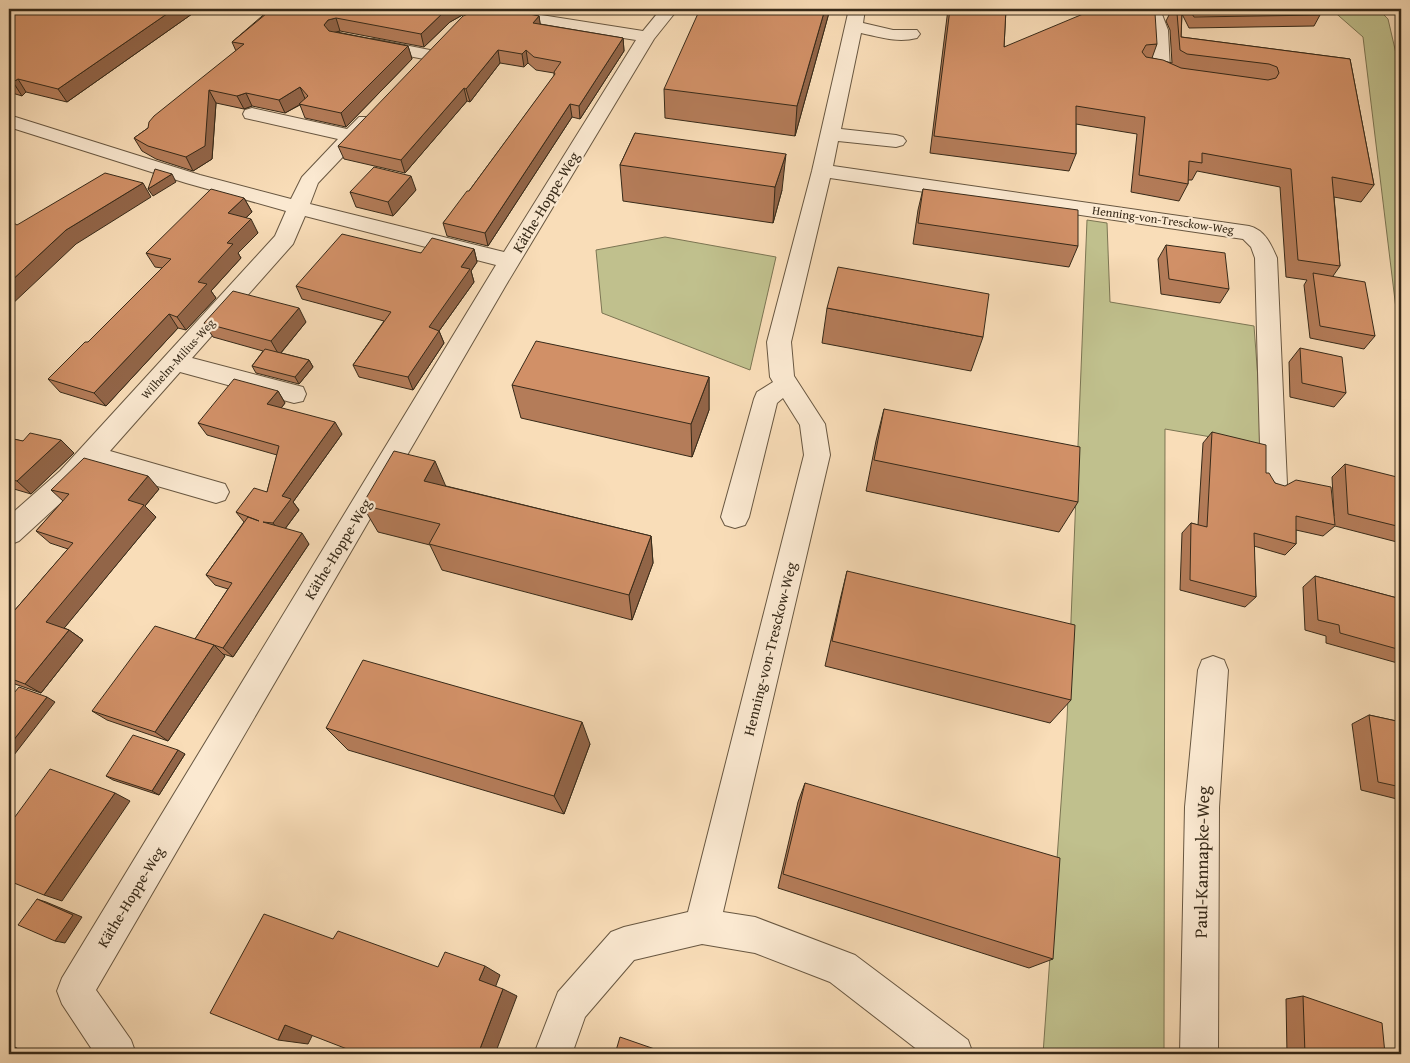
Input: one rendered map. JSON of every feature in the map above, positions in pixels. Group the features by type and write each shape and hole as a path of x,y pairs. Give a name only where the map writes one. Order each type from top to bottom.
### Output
{"street":[{"name":"Käthe-Hoppe-Weg","path":"117,1054 75,991 510,261 647,37 670,9"},
{"path":"1152,9 1159,30 1159,72"},
{"path":"480,15 504,14 647,37"},
{"path":"856,18 893,35 912,34"},
{"name":"Henning-von-Tresckow-Weg","path":"702,926 817,455 812,424 782,377 779,342 822,171 856,18"},
{"path":"358,41 435,48 410,75"},
{"name":"Wilhelm-Milius-Weg","path":"9,534 70,479 285,239 309,181 377,109"},
{"path":"252,114 352,136"},
{"path":"9,121 193,179 299,208 510,261"},
{"path":"830,134 896,141"},
{"name":"Henning-von-Tresckow-Weg","path":"822,171 1249,233 1260,244 1266,258 1274,484"},
{"path":"176,362 294,394"},
{"path":"735,517 766,399 775,391 788,386"},
{"path":"90,456 216,492"},
{"name":"Paul-Kannapke-Weg","path":"1198,1054 1202,807 1213,670"},
{"path":"553,1054 571,1005 624,945 702,926 755,935 842,968 954,1054"}],"green space":[{"path":"1331,9 1378,9 1388,19 1401,75 1401,350 1363,37"},
{"path":"1087,220 1107,223 1110,302 1254,326 1263,446 1165,429 1164,1054 1043,1054 1067,720"},
{"path":"665,237 776,257 750,370 602,313 596,250"}],"building":[{"path":"9,9 174,9 58,89 18,79 13,82 9,81"},
{"path":"272,9 447,9 421,34 336,18 328,20 324,25 329,31 408,46 341,113 299,104 308,96 300,87 279,100 246,93 237,96 209,90 205,146 186,157 148,146 134,138 148,128 149,122 154,116 244,44 232,42"},
{"path":"480,9 505,9 539,16 533,23 623,38 579,106 570,104 485,233 443,223 467,191 469,191 555,74 554,72 561,62 534,57 526,50 522,54 498,50 466,89 464,88 401,160 338,146 463,16"},
{"path":"700,9 825,9 797,106 664,89"},
{"path":"950,9 1006,9 1004,47 1095,9 1154,9 1157,44 1146,45 1142,52 1146,57 1163,60 1181,68 1268,80 1276,78 1279,73 1277,67 1269,64 1187,54 1180,50 1176,9 1182,9 1181,37 1350,59 1374,185 1332,177 1340,266 1298,260 1291,169 1202,153 1202,163 1189,161 1188,184 1139,175 1145,117 1076,106 1076,154 934,136"},
{"path":"1189,9 1314,9 1320,15 1194,17"},
{"path":"635,133 786,154 775,187 620,165"},
{"path":"374,167 411,176 388,202 350,192"},
{"path":"155,169 172,174 148,189"},
{"path":"105,173 143,183 66,230 9,283 9,220 17,225"},
{"path":"211,189 244,198 228,213 251,219 227,243 233,244 198,282 207,284 177,317 169,314 94,393 48,379 171,259 146,253"},
{"path":"923,189 1078,210 1078,246 918,223"},
{"path":"342,234 421,253 432,238 474,249 461,267 470,269 429,327 439,331 408,377 353,365 391,312 296,286"},
{"path":"1166,245 1225,253 1229,289 1169,279"},
{"path":"838,267 989,294 983,337 827,308"},
{"path":"1313,273 1365,282 1375,336 1320,326"},
{"path":"233,291 299,308 271,341 204,323"},
{"path":"536,341 709,377 691,424 512,385"},
{"path":"1300,348 1342,357 1346,393 1302,383"},
{"path":"265,349 309,360 295,377 252,366"},
{"path":"234,379 278,391 267,404 335,422 282,496 291,499 273,523 263,522 302,533 223,648 195,639 232,583 206,575 248,517 259,521 236,512 254,488 267,492 279,446 198,423"},
{"path":"884,409 1080,447 1078,502 874,460"},
{"path":"1212,432 1266,445 1266,473 1269,473 1275,483 1285,486 1296,480 1331,487 1335,525 1296,516 1296,544 1254,533 1256,597 1190,580 1191,523 1207,527"},
{"path":"30,433 61,440 17,481 9,479 9,438 23,441"},
{"path":"394,451 435,461 424,481 651,536 629,595 429,544 440,524 362,505"},
{"path":"84,458 148,476 128,500 144,505 46,622 69,630 25,684 9,678 9,609 14,611 73,543 36,531 69,494 51,490"},
{"path":"1345,464 1401,478 1401,527 1348,514"},
{"path":"847,571 1075,625 1071,700 832,641"},
{"path":"1315,576 1401,599 1401,650 1340,633 1339,625 1318,620"},
{"path":"155,626 214,645 155,732 92,711"},
{"path":"363,660 582,722 554,796 326,728"},
{"path":"19,687 47,697 9,746 9,699"},
{"path":"1369,715 1401,722 1401,787 1378,782"},
{"path":"133,735 178,750 152,791 106,776"},
{"path":"50,769 115,793 44,895 9,881 9,825"},
{"path":"805,783 1060,858 1053,959 783,874"},
{"path":"37,899 73,915 55,941 18,925"},
{"path":"264,914 333,939 338,931 438,967 445,952 485,966 479,980 503,989 478,1054 360,1054 285,1025 278,1040 210,1013"},
{"path":"1303,996 1382,1023 1385,1054 1305,1054"},
{"path":"620,1037 669,1054 615,1054"}]}
